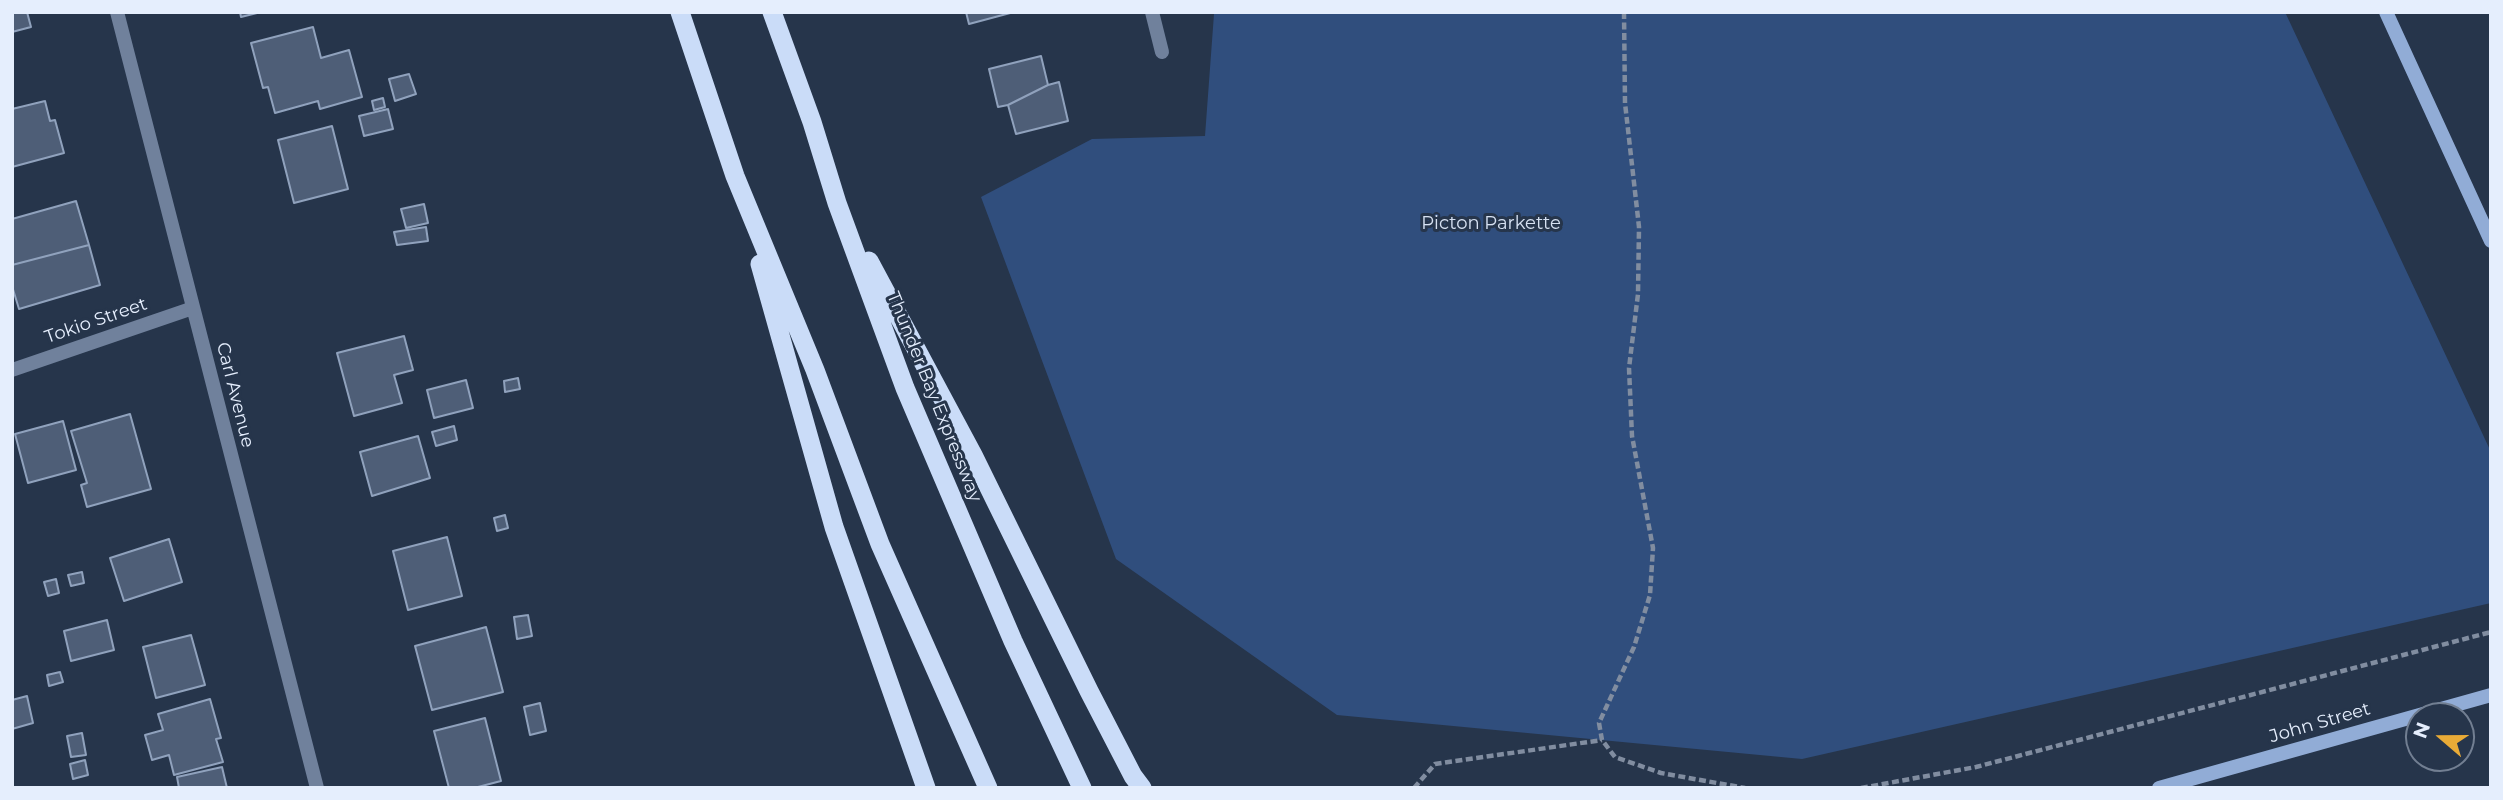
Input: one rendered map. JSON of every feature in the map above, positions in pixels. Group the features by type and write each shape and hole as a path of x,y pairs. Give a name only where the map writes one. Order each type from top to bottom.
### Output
{"highway":[{"path":"680,12 735,176 834,527 926,788"},
{"name":"Thunder Bay Expressway","path":"772,12 812,122 837,203 905,388 1013,641 1082,788"},
{"path":"735,176 815,370 880,544 988,788"},
{"path":"837,203 973,455 1089,691 1133,776 1142,788"}],"main road":[{"path":"2386,12 2491,241"},
{"name":"John Street","path":"2159,788 2491,695"}],"street":[{"name":"Carl Avenue","path":"117,12 317,788"},
{"path":"1152,12 1162,52"},
{"name":"Tokio Street","path":"12,370 193,308"}],"path":[{"path":"1624,12 1625,103 1639,227 1638,294 1629,368 1632,436 1654,548 1650,595 1634,647 1599,723 1602,740 1615,757 1661,773 1745,788"},
{"path":"1861,788 1976,767 2491,632"},
{"path":"1414,788 1435,764 1602,740"}],"green space":[{"name":"Picton Parkette","path":"2285,12 2491,452 2491,603 1802,759 1337,715 1116,559 981,197 1092,139 1205,136 1214,14"}],"building":[{"path":"12,12 27,12 31,27 12,32"},
{"path":"240,12 261,12 241,17"},
{"path":"966,12 1014,12 969,24"},
{"path":"313,27 321,58 349,50 362,97 320,109 318,101 275,113 268,87 263,88 251,43"},
{"path":"1041,56 1048,85 1008,105 998,107 989,69"},
{"path":"409,74 416,94 395,101 389,79"},
{"path":"1059,82 1068,121 1016,134 1008,105"},
{"path":"383,98 385,107 374,110 372,101"},
{"path":"45,101 50,121 55,120 64,153 12,167 12,109"},
{"path":"388,109 393,129 364,136 359,116"},
{"path":"332,126 348,189 294,203 278,140"},
{"path":"76,201 89,245 12,265 12,219"},
{"path":"424,204 428,223 406,228 401,209"},
{"path":"426,227 428,241 397,245 394,232"},
{"path":"89,245 100,285 19,309 12,286 12,265"},
{"path":"404,336 413,370 394,375 402,403 354,416 337,353"},
{"path":"518,378 520,389 505,392 504,381"},
{"path":"466,380 473,408 434,418 427,390"},
{"path":"130,414 151,489 87,507 81,485 87,483 71,431"},
{"path":"63,421 76,470 28,483 15,434"},
{"path":"454,426 457,440 436,446 432,432"},
{"path":"418,436 430,478 372,496 360,452"},
{"path":"505,515 508,528 497,531 494,518"},
{"path":"447,537 462,596 408,610 393,551"},
{"path":"169,539 182,582 124,601 110,558"},
{"path":"82,572 84,583 71,586 68,575"},
{"path":"56,579 59,593 48,596 44,582"},
{"path":"528,615 532,636 517,639 514,617"},
{"path":"107,620 114,650 71,661 64,631"},
{"path":"486,627 503,692 432,710 415,646"},
{"path":"191,635 205,685 156,698 143,647"},
{"path":"60,672 63,682 49,686 47,675"},
{"path":"27,696 33,723 12,729 12,700"},
{"path":"210,699 221,738 216,739 223,762 174,775 169,755 152,760 145,735 163,730 158,714"},
{"path":"540,703 546,731 530,735 524,707"},
{"path":"485,718 501,781 474,788 449,788 434,731"},
{"path":"82,733 86,755 71,757 67,736"},
{"path":"85,760 88,775 73,779 70,764"},
{"path":"222,767 227,788 179,788 177,777"}]}
